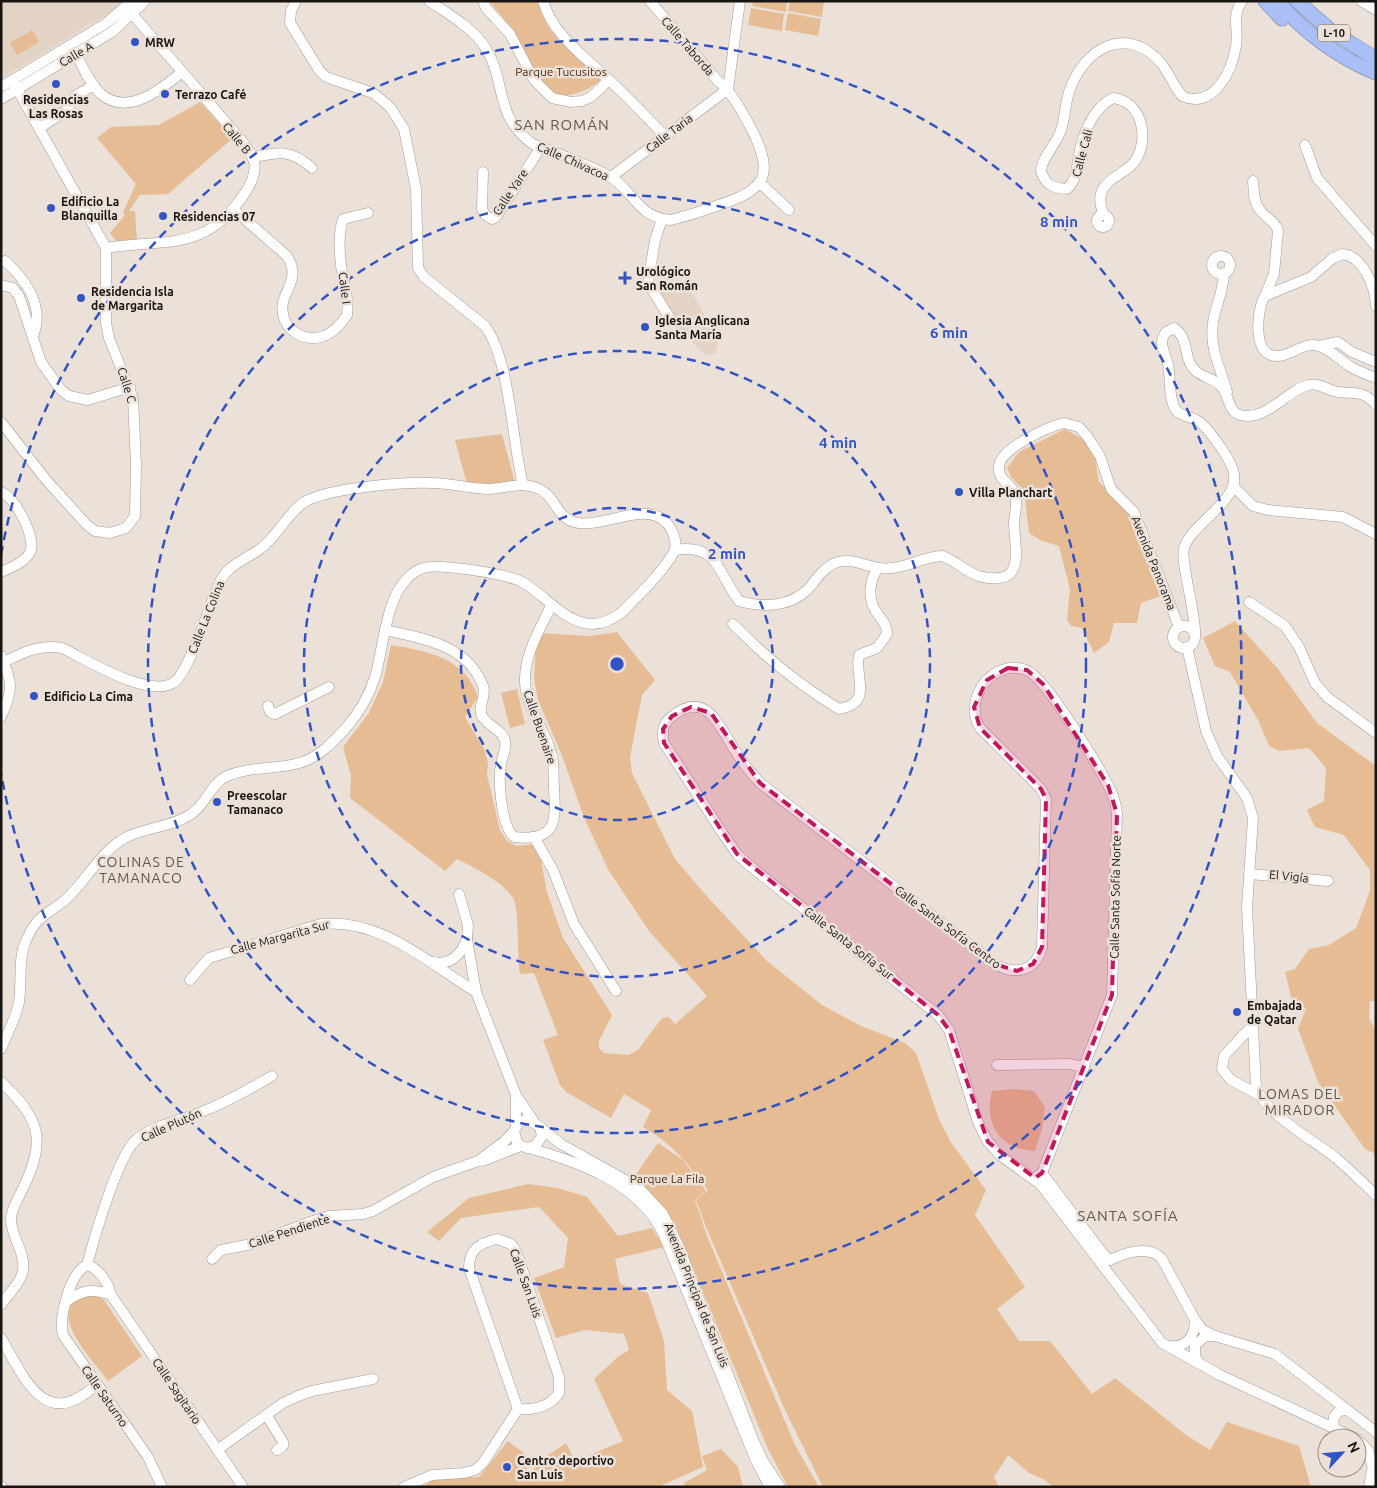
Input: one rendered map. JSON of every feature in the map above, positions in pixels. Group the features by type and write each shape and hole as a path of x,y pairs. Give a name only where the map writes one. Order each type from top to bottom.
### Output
{"highway":[{"name":"L-10","path":"1265,1 1318,49 1338,55 1376,73"},
{"name":"L-10","path":"1278,1 1313,36 1338,55"},
{"name":"L-10","path":"1297,1 1330,30 1376,58"}],"street":[{"name":"Calle A","path":"1,99 14,85 105,24 145,1"},
{"path":"1,1049 19,1003 24,944 35,924 64,901 113,847 128,836 168,825 190,815 206,801 218,782 225,777 251,769 299,763 323,750 349,724 369,694 376,675 385,630 394,600 405,580 423,568 435,566 521,581 551,606 578,621 588,623 613,619 629,606 675,550 675,537 669,526 660,517 642,514 577,523 562,515 548,493 532,486 523,485 508,398 497,347 492,335 485,326 424,277 418,268 416,189 404,130 390,107 373,93 326,77 319,70 290,23 291,11 296,1"},
{"name":"Calle Chivacoa","path":"429,1 468,30 485,48 509,119 524,138 611,177 647,213 662,219"},
{"path":"483,1 486,8 517,44 534,80 552,98 571,102 582,101 591,97 609,80"},
{"path":"543,1 547,14 561,35 665,136"},
{"name":"Calle Taborda","path":"650,1 717,80 728,89"},
{"path":"671,320 648,283 655,240 662,219 671,220 698,213 742,198 760,183 764,168 762,152 728,89 740,1"},
{"name":"Calle Cali","path":"1104,215 1101,202 1104,189 1113,177 1133,164 1142,142 1142,128 1137,111 1127,102 1113,98 1098,109 1084,135 1075,182 1067,189 1054,188 1046,182 1041,171 1044,160 1053,149 1062,128 1068,93 1080,68 1089,58 1106,46 1118,42 1133,44 1144,49 1162,64 1182,96 1195,100 1202,98 1213,92 1230,67 1236,45 1236,11 1242,1"},
{"path":"1361,1 1376,10"},
{"name":"Calle A","path":"1,87 14,85 76,54 112,32 130,8"},
{"name":"Calle B","path":"106,248 189,239 216,226 233,209 252,180 256,166 254,157 237,135 181,73 130,8"},
{"path":"76,54 94,85 105,96 125,102 134,101 156,92 181,73"},
{"name":"Calle C","path":"1,422 47,481 87,525 103,533 118,532 131,523 136,506 135,418 130,387 109,338 106,323 106,248 14,85"},
{"path":"39,128 66,112 76,96 94,85"},
{"name":"Calle Taria","path":"611,177 728,89"},
{"path":"1305,145 1317,178 1376,246"},
{"name":"Calle Yare","path":"482,172 482,209 485,215 492,219 496,217 541,147"},
{"path":"254,157 280,152 289,153 303,159 312,168"},
{"path":"1253,181 1255,200 1259,209 1276,225 1278,231 1274,274 1262,300 1258,327 1261,345 1267,353 1278,356 1310,346 1338,342 1352,352 1376,362"},
{"path":"760,183 789,210"},
{"name":"Calle I","path":"233,209 286,255 291,262 292,277 283,301 282,311 290,328 303,338 324,337 347,314 348,298 344,282 340,228 343,218 368,213"},
{"path":"1265,296 1311,277 1332,258 1343,254 1357,260 1368,276 1376,299 1376,306"},
{"path":"5,261 20,275 34,300 37,326 33,336"},
{"path":"1224,273 1222,290 1212,324 1212,337 1216,359 1230,405"},
{"path":"1,285 13,288 19,296 27,326 33,336 46,372 69,396 88,400 107,396 130,387"},
{"path":"1195,634 1189,627 1179,627 1173,635 1175,642 1180,647 1187,647 1193,644 1195,634 1195,620 1184,548 1188,540 1234,487 1234,471 1200,422 1180,414 1175,408 1162,342 1166,332 1174,328 1181,334 1191,367 1201,376 1220,385 1233,410 1241,415 1257,413 1273,407 1295,389 1312,384 1332,391 1363,393 1376,405"},
{"path":"1319,346 1350,366 1376,378"},
{"name":"Avenida Panorama","path":"675,550 699,549 708,554 716,561 728,586 739,601 751,604 776,604 801,596 824,570 837,562 856,562 878,568 904,567 942,556 971,574 1000,577 1011,572 1017,562 1014,520 1016,496 1014,490 1000,477 999,466 1005,455 1018,445 1056,425 1071,424 1079,427 1087,436 1100,456 1111,489 1134,512 1179,627"},
{"name":"Calle La Colina","path":"3,659 29,650 52,646 62,648 130,680 151,686 171,685 184,674 205,615 225,572 260,549 303,503 334,491 420,483 433,482 487,489 523,485"},
{"path":"1234,487 1253,506 1261,509 1343,517 1376,534"},
{"path":"1,492 11,498 17,508 32,544 31,551 26,558 1,572"},
{"path":"733,624 764,657 820,698 839,709 848,707 859,699 861,692 857,669 859,655 877,648 887,634 886,626 872,605 870,596 873,576 878,568"},
{"path":"1249,602 1285,626 1299,647 1315,683 1327,698 1376,732"},
{"name":"Calle Buenaire","path":"534,837 550,829 555,821 556,771 548,745 532,711 525,681 532,644 551,606"},
{"path":"385,630 432,640 451,649 466,660 477,674 484,688 484,698 480,707 481,716 502,734 505,741 500,779 506,826 514,837 534,837 553,870 574,924 616,991"},
{"path":"1187,647 1210,740 1222,764 1247,798 1252,811 1254,824 1247,907 1254,1079 1258,1095"},
{"path":"1,717 11,695 11,686 3,659"},
{"name":"Calle Santa Sofía Norte","path":"987,680 1008,668 1021,669 1033,673 1051,695 1103,777 1116,805 1112,994 1084,1067 1038,1175"},
{"name":"Calle Santa Sofía Centro","path":"676,713 696,707 711,713 719,721 735,750 760,783 995,964 1005,970 1017,971 1033,964 1042,947 1046,800 1041,789 977,722 974,715 974,700 987,680"},
{"path":"268,706 270,712 275,714 329,687"},
{"name":"Calle Santa Sofía Sur","path":"676,713 665,724 662,736 664,742 727,841 750,866 938,1015 949,1030 984,1134 1001,1156 1038,1175"},
{"name":"El Vigía","path":"1250,874 1328,881"},
{"path":"459,894 468,925 467,939 476,992 516,1095 515,1129 517,1142 524,1147 532,1147 540,1141 542,1136 536,1123 523,1120 515,1129"},
{"name":"Calle Margarita Sur","path":"190,980 209,958 321,924 336,922 357,925 376,931 432,962 457,981 476,992"},
{"path":"467,939 458,955 448,962 457,981 464,980 473,974"},
{"name":"Calle Margarita Sur","path":"432,962 448,962"},
{"path":"1251,1027 1224,1056 1222,1069 1231,1080 1258,1095 1269,1107 1337,1159 1376,1195"},
{"path":"997,1065 1069,1064 1084,1067"},
{"name":"Calle Plutón","path":"87,1265 95,1236 123,1159 135,1141 149,1132 229,1100 272,1076"},
{"path":"1,1082 25,1108 35,1128 38,1143 32,1169 11,1218 12,1227 22,1256 23,1272 1,1305"},
{"name":"Avenida Principal de San Luis","path":"516,1095 536,1123 566,1147 638,1187 663,1214 679,1247 754,1442 763,1462 780,1487"},
{"name":"Calle Pendiente","path":"478,1161 505,1141 515,1129"},
{"name":"Avenida Principal de San Luis","path":"524,1147 584,1167 622,1186 639,1198 652,1214 663,1233 752,1454 770,1487"},
{"name":"Calle Pendiente","path":"212,1260 221,1250 252,1244 329,1216 373,1211 433,1177 524,1147"},
{"path":"1038,1175 1110,1260"},
{"path":"1038,1175 1109,1275 1165,1345 1202,1366 1333,1428 1334,1417 1340,1411 1347,1410"},
{"name":"Calle San Luis","path":"497,1239 511,1244 516,1251 559,1377 560,1393 550,1404 527,1410 518,1409 469,1261 475,1248 497,1239"},
{"path":"1109,1275 1106,1265 1110,1260 1139,1252 1155,1253 1166,1266 1195,1320 1203,1330 1215,1336 1275,1354 1376,1432"},
{"path":"66,1302 83,1290 97,1291 111,1296 110,1289 99,1273 87,1265"},
{"name":"Calle Saturno","path":"87,1265 77,1274 60,1317 63,1335 96,1385 148,1457 162,1487"},
{"name":"Calle Sagitario","path":"111,1296 243,1487"},
{"path":"1165,1345 1181,1346 1187,1343 1195,1330 1195,1320"},
{"path":"1202,1366 1195,1357 1195,1345 1206,1336 1215,1336"},
{"path":"1,1338 30,1386 47,1402 58,1404 70,1402 80,1398 96,1385"},
{"path":"217,1450 284,1403 312,1391 373,1379"},
{"path":"404,1487 432,1475 464,1473 479,1467 518,1409"},
{"path":"266,1416 283,1442 283,1446 277,1450"},
{"path":"1367,1449 1374,1461 1369,1487"}],"highlighted area":[{"path":"1008,668 1027,670 1043,684 1108,785 1117,814 1112,995 1042,1173 1035,1178 988,1142 949,1030 938,1015 737,854 664,743 663,729 672,716 691,707 711,713 760,783 995,964 1017,971 1033,964 1042,947 1046,799 1041,789 980,728 974,707 987,680"}],"shaded area":[{"path":"1,1 125,1 122,5 1,79"},
{"path":"663,290 686,290 693,294 715,335 718,344 716,353 706,355 679,330 659,295"}],"green space":[{"name":"Parque Tucusitos","path":"489,1 539,1 542,13 555,35 563,45 601,80 581,92 558,96 534,72 515,32"},
{"path":"753,1 787,1 786,12 752,6"},
{"path":"790,1 824,1 822,17 788,11"},
{"path":"751,8 784,14 782,31 748,25"},
{"path":"788,13 821,19 818,36 785,30"},
{"path":"32,30 39,42 17,55 10,43"},
{"path":"200,102 233,138 168,194 140,195 129,211 135,211 137,241 116,241 110,233 125,215 123,212 136,184 97,138 111,127 159,125"},
{"path":"1065,429 1093,445 1099,482 1132,509 1161,596 1141,603 1137,623 1114,623 1109,642 1094,653 1082,628 1071,626 1067,620 1070,589 1059,546 1042,541 1029,533 1024,490 1011,477 1007,468 1019,452"},
{"path":"502,434 515,483 467,484 455,440"},
{"path":"1235,621 1278,669 1317,723 1376,766 1376,1001 1370,1001 1369,1018 1376,1031 1376,1154 1365,1149 1318,1082 1298,1029 1306,1009 1293,1004 1285,972 1295,969 1309,949 1329,945 1356,928 1370,891 1370,870 1344,835 1315,827 1307,810 1324,801 1326,768 1309,748 1279,751 1269,746 1258,720 1230,672 1215,666 1203,638"},
{"path":"617,632 655,680 642,695 630,757 632,773 675,859 767,961 822,1005 861,1026 905,1043 916,1053 939,1119 950,1141 986,1190 975,1215 1025,1287 997,1309 1019,1341 1050,1341 1092,1394 1115,1378 1186,1435 1210,1450 1227,1422 1299,1446 1311,1487 1053,1487 1045,1480 1029,1473 1008,1455 994,1477 999,1487 823,1487 785,1410 706,1227 696,1200 708,1190 671,1147 654,1133 643,1127 651,1110 624,1094 611,1118 566,1092 560,1085 543,1040 558,1035 534,973 520,974 516,906 510,894 488,876 457,859 445,871 350,798 351,776 343,747 369,713 383,682 391,645 431,654 455,665 472,684 478,697 465,717 485,751 488,764 487,775 500,830 507,841 516,846 538,844 547,892 563,938 612,1015 599,1041 599,1048 604,1053 629,1055 638,1050 662,1018 669,1017 675,1024 707,996 649,931 609,871 585,820 561,753 538,700 534,679 536,647 540,633 590,636"},
{"path":"517,689 525,724 510,728 501,693"},
{"path":"1013,1089 1034,1091 1045,1107 1042,1129 1035,1151 1013,1146 997,1133 993,1124 990,1114 992,1091"},
{"name":"Parque La Fila","path":"658,1143 683,1160 706,1191 695,1200 707,1236 795,1445 819,1487 788,1487 768,1449 674,1222 634,1177"},
{"path":"528,1184 558,1188 587,1197 618,1236 652,1228 664,1247 615,1259 620,1284 648,1293 664,1341 667,1390 692,1411 703,1467 658,1487 423,1487 435,1478 479,1477 508,1441 529,1457 524,1483 538,1462 566,1443 575,1461 623,1441 594,1379 619,1356 629,1350 624,1334 585,1330 556,1338 534,1278 564,1267 568,1238 539,1207 461,1218 439,1241 427,1232 469,1198"},
{"path":"93,1293 104,1300 142,1356 108,1381 81,1345 73,1332 69,1320 70,1308 77,1299"},
{"path":"721,1449 738,1467 743,1487 685,1487 684,1483 707,1470 702,1456"}],"place":[{"name":"MRW","path":"135,42"},
{"name":"Residencias Las Rosas","path":"56,84"},
{"name":"Terrazo Café","path":"165,94"},
{"name":"Edificio La Blanquilla","path":"51,208"},
{"name":"Residencias 07","path":"163,216"},
{"name":"Urológico San Román","path":"625,278"},
{"name":"Residencia Isla de Margarita","path":"81,298"},
{"name":"Iglesia Anglicana Santa María","path":"645,327"},
{"name":"Villa Planchart","path":"959,492"},
{"name":"Edificio La Cima","path":"34,696"},
{"name":"Preescolar Tamanaco","path":"217,802"},
{"name":"Embajada de Qatar","path":"1237,1012"},
{"name":"Centro deportivo San Luis","path":"507,1467"}],"district":[{"name":"SAN ROMÁN","path":"562,124"},
{"name":"COLINAS DE TAMANACO","path":"141,870"},
{"name":"LOMAS DEL MIRADOR","path":"1300,1102"},
{"name":"SANTA SOFÍA","path":"1128,1215"}]}
